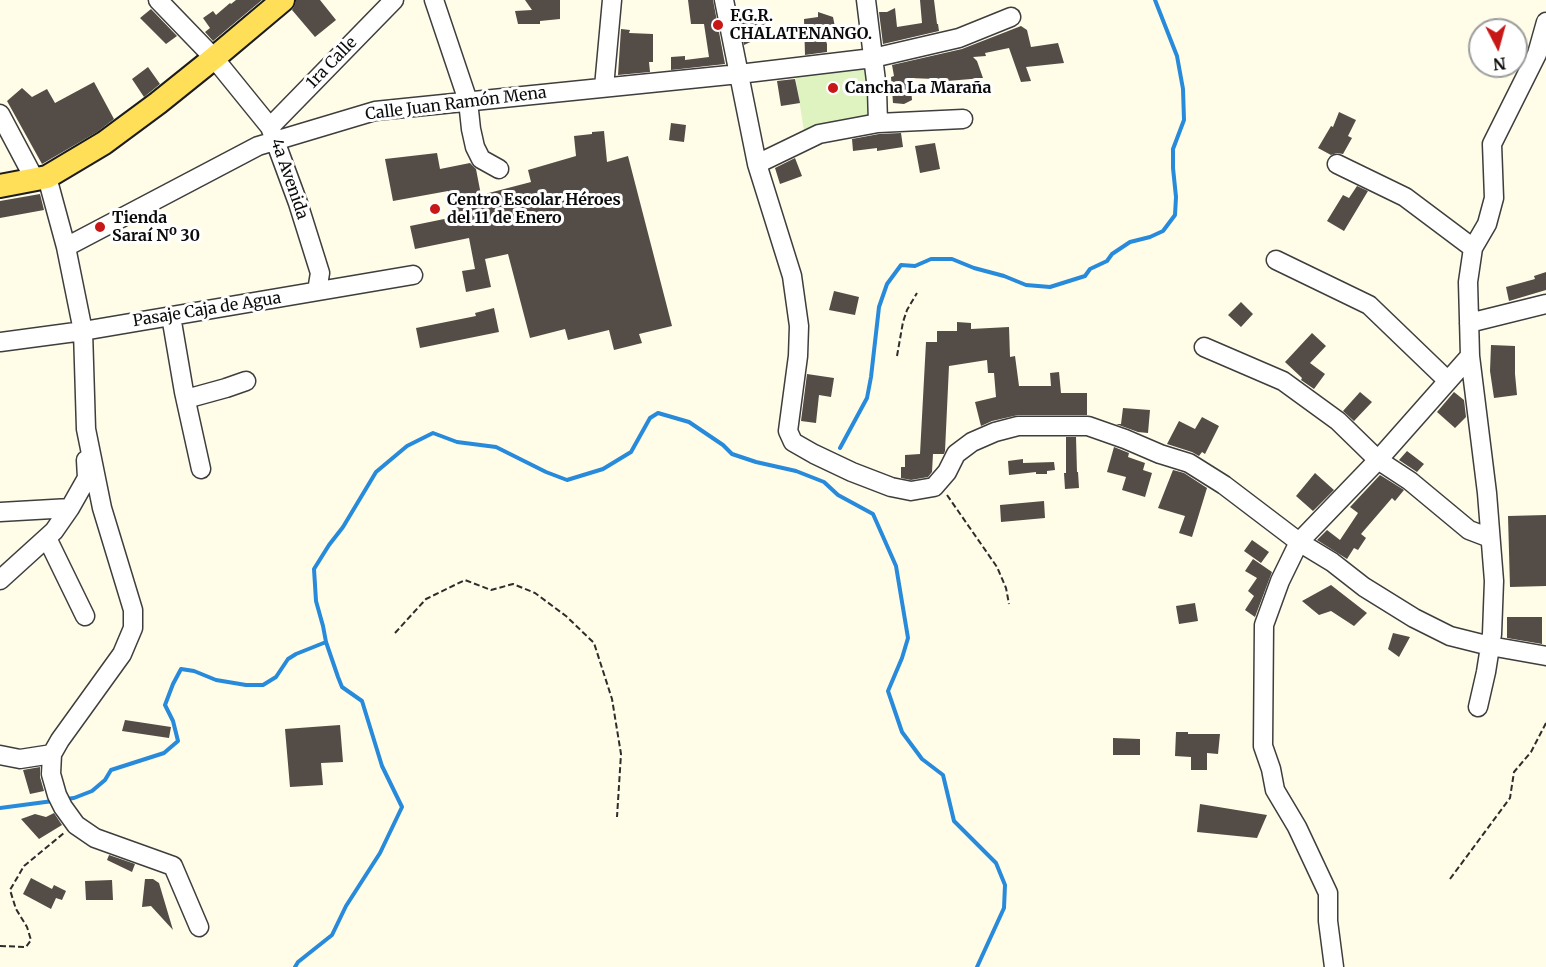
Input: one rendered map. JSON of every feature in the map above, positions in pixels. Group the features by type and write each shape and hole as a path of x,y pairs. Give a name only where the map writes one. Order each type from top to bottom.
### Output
{"main road":[{"path":"0,186 41,178 104,143 158,103 283,0"}],"street":[{"name":"4a Avenida","path":"158,0 214,58 273,133 320,273 317,291"},
{"name":"1ra Calle","path":"273,133 394,0"},
{"path":"434,0 468,101 471,129 478,153 481,159 499,170"},
{"path":"603,87 612,0"},
{"path":"724,0 757,164 792,276 799,326 798,356 788,425 789,437 798,446 852,472 891,487 911,491 934,487 947,472 956,454 972,442 994,432 1018,426 1088,426 1189,463 1224,485 1299,542 1332,562 1364,587 1414,618 1450,636 1546,656"},
{"path":"866,0 877,89 878,123"},
{"name":"Calle Juan Ramón Mena","path":"66,247 258,146 273,133 375,111 873,58 959,38 1011,17"},
{"path":"1478,707 1492,634 1494,581 1487,493 1470,356 1468,282 1473,248 1487,224 1494,198 1491,144 1537,54 1546,22"},
{"path":"0,114 41,178 66,247 83,331 87,478 54,531 0,580"},
{"path":"757,164 819,134 878,123 963,119"},
{"path":"1337,164 1405,197 1473,248"},
{"path":"1276,260 1369,306 1448,381"},
{"name":"Pasaje Caja de Agua","path":"0,342 83,331 413,275"},
{"path":"1469,323 1546,304"},
{"path":"171,316 201,469"},
{"path":"1204,347 1283,381 1338,421 1378,460 1410,481 1469,530 1490,538"},
{"path":"1334,967 1328,921 1328,893 1297,827 1275,790 1263,746 1264,625 1280,581 1299,542 1378,460 1470,356"},
{"path":"186,399 246,381"},
{"path":"86,429 102,508 133,610 132,628 122,654 52,754 51,774 60,801 76,825 95,838 173,866 199,927"},
{"path":"0,512 70,508"},
{"path":"47,538 85,616"},
{"path":"0,755 20,759 52,754"}],"path":[{"path":"897,356 905,316 917,293"},
{"path":"938,483 997,567 1006,588 1009,604"},
{"path":"395,633 426,599 465,580 491,590 513,584 535,593 566,616 594,643 612,699 621,754 617,817"},
{"path":"1450,879 1509,798 1514,772 1531,752 1546,723"},
{"path":"0,946 26,947 31,940 27,927 16,909 10,890 24,866 76,825"}],"green space":[{"name":"Cancha La Maraña","path":"865,65 874,120 804,131 795,74"}],"building":[{"path":"236,0 262,0 213,41 205,32 210,28 203,18 213,11 216,15"},
{"path":"296,0 320,0 336,20 315,37 292,10"},
{"path":"525,0 560,0 560,19 540,21 540,24 518,24 515,11 532,10"},
{"path":"688,0 713,0 725,64 671,70 671,57 685,56 685,60 709,57 704,24 691,24"},
{"path":"920,0 934,0 939,31 883,44 879,12 887,12 895,8 897,27 922,23"},
{"path":"151,9 177,36 166,44 140,18"},
{"path":"754,12 754,24 767,23 772,37 760,41 759,38 744,45 738,14"},
{"path":"818,12 833,17 836,32 823,33 827,52 805,55 804,19 818,17"},
{"path":"1021,26 1027,30 1031,47 1058,43 1064,63 1026,67 1031,81 1021,82 1009,48 985,53 986,56 973,57 977,61 983,78 935,82 935,79 910,78 912,100 904,104 893,103 892,65 962,49"},
{"path":"621,29 630,30 629,33 653,34 653,62 649,62 650,72 618,75"},
{"path":"148,67 160,84 144,97 132,79"},
{"path":"795,79 800,103 781,106 777,81"},
{"path":"94,82 114,119 97,132 42,164 7,101 22,88 32,97 47,89 55,103"},
{"path":"1339,112 1356,120 1348,136 1352,138 1343,154 1331,155 1318,148 1331,126 1333,127"},
{"path":"671,123 686,125 684,142 669,140"},
{"path":"604,131 607,162 628,156 672,326 639,334 642,343 614,350 609,330 568,340 565,329 530,338 508,254 485,259 491,287 466,292 462,271 475,269 469,238 415,249 410,226 454,217 448,191 393,201 385,159 437,153 440,169 470,163 476,169 481,195 531,182 528,170 576,156 574,136"},
{"path":"901,133 903,147 877,151 877,148 853,151 852,139"},
{"path":"935,143 940,169 920,173 915,146"},
{"path":"795,158 802,176 780,184 775,168"},
{"path":"1357,186 1368,191 1344,231 1327,221 1343,195 1349,198"},
{"path":"40,194 44,210 0,218 0,201"},
{"path":"1546,272 1546,290 1509,301 1506,287 1535,279 1534,276"},
{"path":"834,291 859,297 855,315 829,310"},
{"path":"1241,302 1253,314 1241,327 1228,315"},
{"path":"494,308 499,332 420,348 416,328 476,316 475,313"},
{"path":"957,322 971,323 971,329 1009,327 1010,357 1015,356 1019,386 1051,386 1050,373 1059,372 1061,393 1087,393 1087,415 1018,415 981,426 975,402 996,397 994,373 988,373 987,360 949,366 944,454 933,454 932,472 928,477 911,480 901,478 901,467 905,467 905,455 920,454 926,342 937,342 937,331 957,331"},
{"path":"1312,333 1326,346 1310,363 1325,374 1314,389 1301,380 1302,378 1285,362"},
{"path":"1491,345 1515,346 1517,395 1494,398 1490,371"},
{"path":"807,374 834,378 831,397 819,395 816,423 801,421"},
{"path":"1360,392 1372,402 1354,421 1343,411"},
{"path":"1454,392 1464,400 1466,417 1455,428 1437,412"},
{"path":"1123,408 1150,410 1148,433 1116,424 1121,424"},
{"path":"1202,417 1219,426 1205,454 1202,452 1199,456 1167,444 1179,421 1195,429"},
{"path":"1066,437 1076,437 1079,488 1065,489"},
{"path":"1114,447 1129,453 1128,457 1145,463 1143,470 1152,473 1145,497 1122,490 1126,477 1107,472"},
{"path":"1407,451 1424,464 1417,472 1399,460"},
{"path":"1023,459 1023,463 1054,462 1055,470 1047,471 1047,474 1036,474 1036,472 1009,475 1008,461"},
{"path":"1173,470 1184,473 1207,488 1192,537 1179,533 1185,516 1158,508"},
{"path":"1315,473 1334,490 1313,511 1296,496"},
{"path":"1380,475 1404,490 1395,501 1392,498 1361,534 1366,538 1358,550 1354,548 1347,559 1317,540 1327,530 1340,540 1358,513 1350,507"},
{"path":"1044,501 1045,518 1001,522 1000,505"},
{"path":"1546,515 1546,586 1510,587 1508,516"},
{"path":"1252,540 1269,552 1261,563 1244,551"},
{"path":"1253,559 1272,572 1255,617 1245,610 1254,596 1248,591 1257,578 1245,571"},
{"path":"1331,585 1367,613 1354,626 1331,611 1319,615 1302,601"},
{"path":"1195,603 1198,621 1179,624 1176,606"},
{"path":"1507,617 1542,617 1542,644 1507,638"},
{"path":"1393,633 1410,637 1399,657 1388,649"},
{"path":"125,720 171,727 169,738 122,731"},
{"path":"340,725 343,762 321,763 323,785 290,787 285,729"},
{"path":"1176,732 1220,734 1218,754 1207,753 1207,770 1191,770 1191,757 1175,756"},
{"path":"1113,738 1140,739 1140,755 1113,755"},
{"path":"40,767 44,791 30,794 23,770"},
{"path":"1200,804 1267,815 1257,838 1197,832"},
{"path":"54,813 62,825 39,839 21,819 35,814 46,817"},
{"path":"109,855 135,864 132,872 107,860"},
{"path":"31,878 52,889 54,885 66,891 62,900 56,898 51,909 23,894"},
{"path":"145,879 153,879 159,883 173,930 151,906 142,907"},
{"path":"112,880 113,900 86,900 85,881"}],"waterway":[{"path":"840,448 867,398 879,307 887,284 901,265 915,266 931,259 952,259 1026,285 1050,287 1085,276 1090,269 1107,261 1112,254 1130,242 1163,231 1175,215 1173,149 1184,120 1183,89 1177,56 1155,0"},
{"path":"295,967 298,962 332,935 346,906 380,853 402,807 382,766 362,701 342,687 326,642 316,601 314,569 343,527 376,472 407,446 433,433 457,442 496,447 567,480 603,469 631,452 650,418 658,413 689,422 723,445 732,454 796,471 824,482 838,495 873,514 896,566 908,638 888,691 902,732 922,759 943,775 954,821 996,863 1005,885 1004,908 977,967"},
{"path":"66,799 92,791 105,780 111,770 164,753 178,741 173,721 165,705 181,669 194,671 216,680 263,685 276,677 288,659 326,642"},
{"path":"0,808 53,801"}],"place":[{"name":"F.G.R. CHALATENANGO.","path":"718,25"},
{"name":"Cancha La Maraña","path":"833,88"},
{"name":"Centro Escolar Héroes del 11 de Enero","path":"435,209"},
{"name":"Tienda Saraí Nº 30","path":"100,227"}]}
